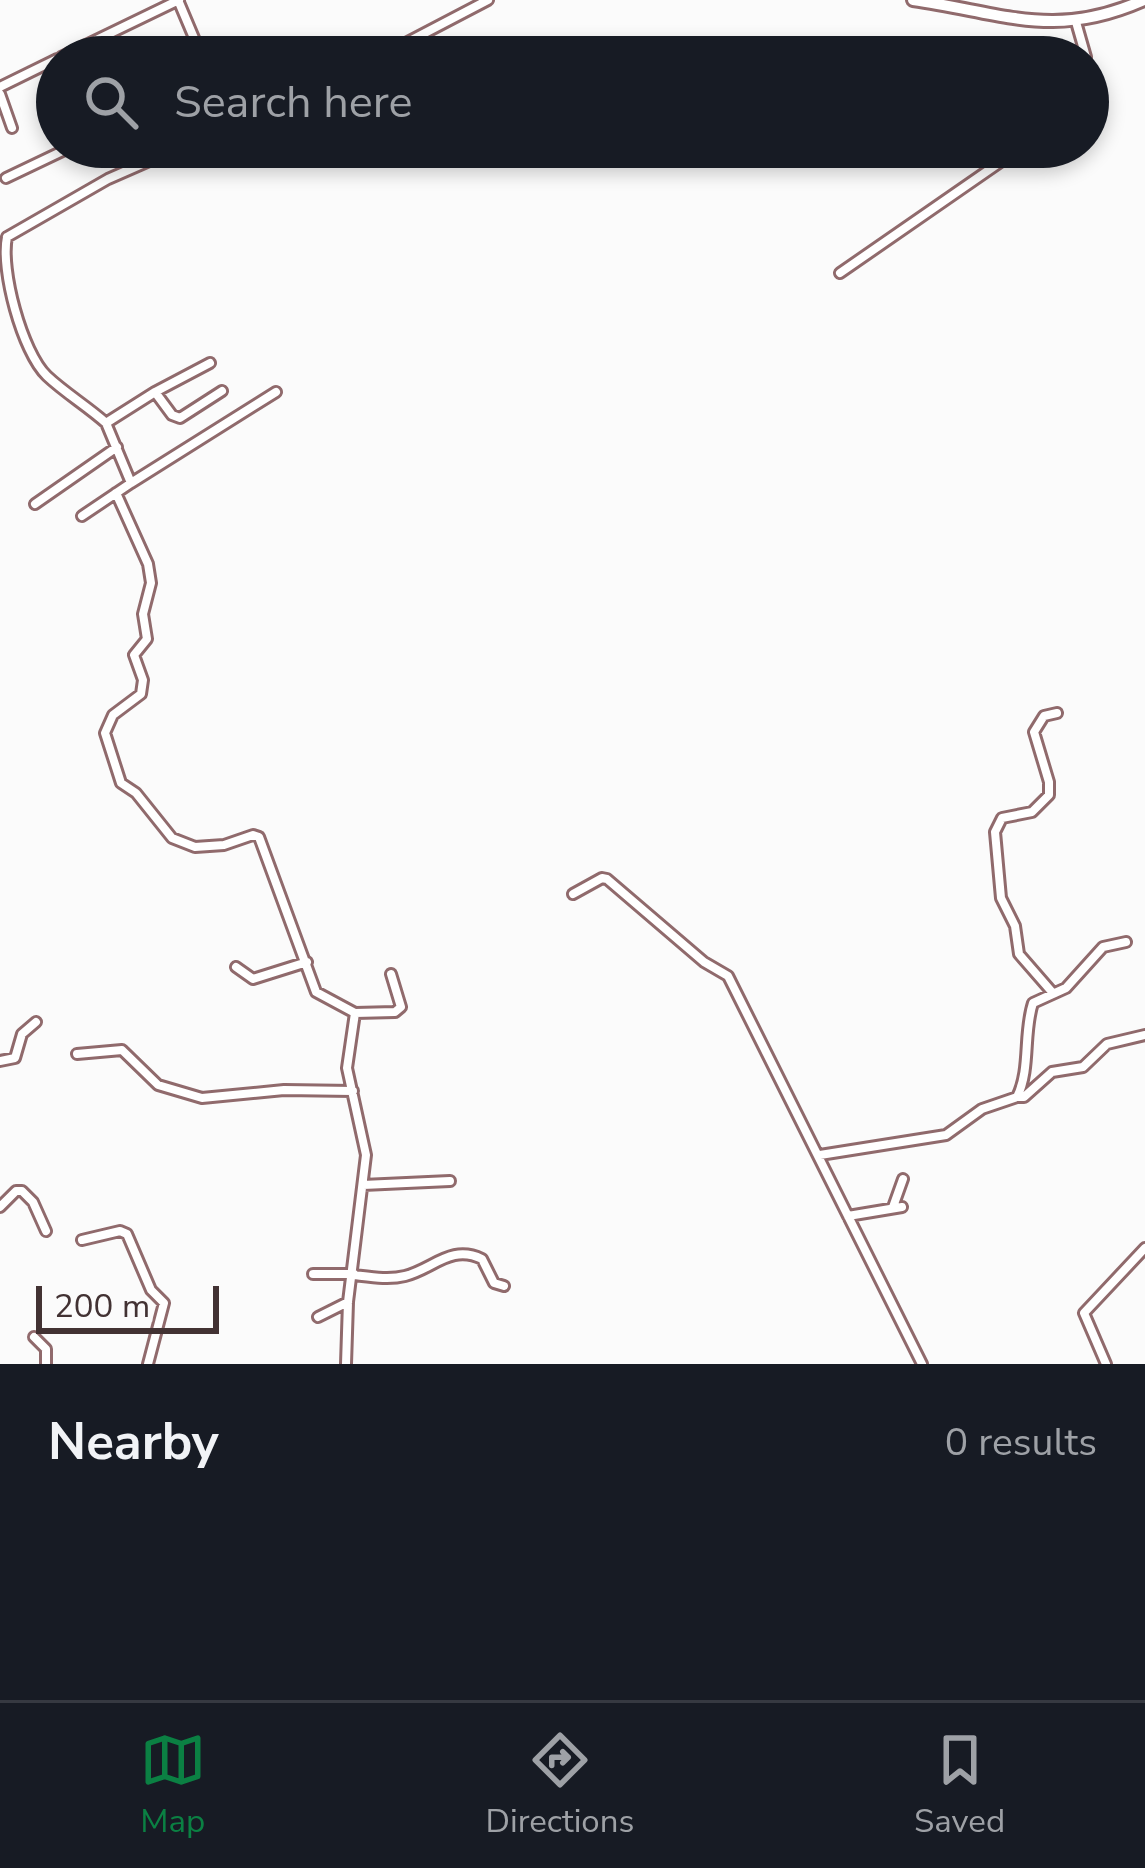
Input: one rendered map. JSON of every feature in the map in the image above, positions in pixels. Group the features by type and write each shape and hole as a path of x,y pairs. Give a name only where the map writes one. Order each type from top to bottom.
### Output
{"street":[{"path":"104,36 178,0 193,36"},
{"path":"419,36 488,0"},
{"path":"914,0 1040,23 1076,22 1144,0"},
{"path":"1076,22 1080,36"},
{"path":"12,128 0,90 36,70"},
{"path":"6,178 36,164"},
{"path":"131,482 106,424 46,376 31,355 4,282 1,252 3,238 133,168"},
{"path":"840,273 992,168"},
{"path":"106,424 209,363"},
{"path":"155,392 172,415 180,418 221,391"},
{"path":"82,516 276,392"},
{"path":"35,504 117,447"},
{"path":"116,493 151,580 143,614 146,638 134,655 141,694 112,716 105,734 121,783 136,793 172,838 189,847 259,837 316,992 355,1013 399,1010 391,974"},
{"path":"1052,992 1019,954 1016,926 1001,898 994,832 1002,818 1032,812 1049,795 1034,732 1044,716 1057,713"},
{"path":"573,894 608,879 704,962 728,976 922,1364"},
{"path":"1017,1097 1036,999 1066,988 1103,947 1126,942"},
{"path":"236,967 253,979 307,962"},
{"path":"346,1364 348,1302 366,1155 347,1068 355,1013"},
{"path":"0,1061 15,1058 22,1034 36,1022"},
{"path":"820,1154 946,1136 982,1109 1024,1097 1052,1072 1083,1066 1107,1044 1145,1035"},
{"path":"77,1054 122,1050 158,1085 209,1099 284,1090 353,1091"},
{"path":"848,1216 897,1208 903,1178"},
{"path":"363,1185 450,1181"},
{"path":"0,1207 22,1191 33,1202 46,1231"},
{"path":"82,1240 124,1232 151,1291 164,1303 148,1364"},
{"path":"1106,1364 1084,1313 1145,1248"},
{"path":"313,1274 401,1278 442,1257 469,1254 482,1259 494,1283 504,1286"},
{"path":"317,1317 348,1302"},
{"path":"34,1336 46,1349 46,1364"}]}
